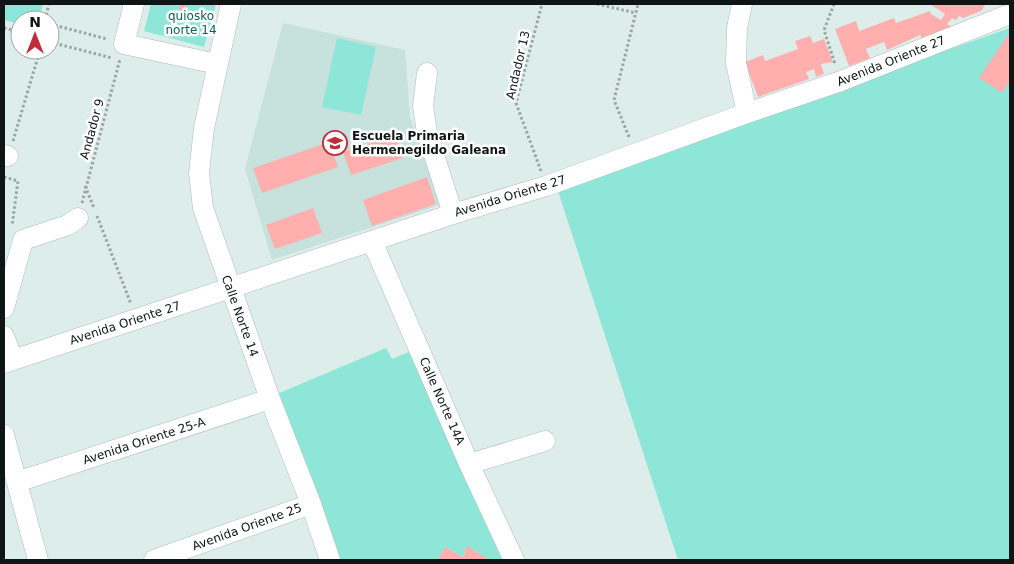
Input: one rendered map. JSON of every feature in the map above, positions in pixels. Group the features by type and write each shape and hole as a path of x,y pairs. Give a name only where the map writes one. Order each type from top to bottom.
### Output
{"street":[{"path":"134,4 122,52 217,64"},
{"name":"Calle Norte 14","path":"231,4 204,128 200,173 203,208 270,399 311,504 330,560"},
{"path":"742,4 737,28 736,63 747,113"},
{"name":"Avenida Oriente 27","path":"8,361 372,240 546,186 747,113 841,82 1010,14"},
{"path":"427,73 423,106 427,133 453,214"},
{"path":"4,308 23,240 68,226 78,218"},
{"name":"Calle Norte 14A","path":"372,240 469,464 514,560"},
{"path":"4,336 8,361"},
{"name":"Avenida Oriente 25-A","path":"17,482 270,399"},
{"path":"4,435 38,560"},
{"path":"469,464 545,441"},
{"name":"Avenida Oriente 25","path":"154,560 311,504"}],"path":[{"name":"Andador 13","path":"542,4 516,103 546,186"},
{"path":"597,4 636,13"},
{"path":"635,154 614,100 638,4"},
{"path":"834,4 824,30 841,82"},
{"path":"60,28 122,52"},
{"path":"60,43 122,52"},
{"name":"Andador 9","path":"78,218 122,52"},
{"path":"6,155 37,60"},
{"path":"4,177 18,181 11,225 23,240"},
{"path":"85,186 136,318"}],"shaded area":[{"name":"Escuela Primaria Hermenegildo Galeana","path":"283,23 405,50 410,117 440,205 272,260 245,169"}],"green space":[{"path":"4,4 43,4 42,10 10,10 10,22 4,20"},
{"name":"quiosko norte 14","path":"151,4 216,4 204,47 144,31"},
{"path":"1010,28 1010,560 678,560 557,188"},
{"path":"337,38 376,47 361,115 322,107"},
{"path":"386,348 392,359 409,352 502,560 490,560 467,546 463,557 445,547 438,560 340,560 277,394"}],"building":[{"path":"181,4 185,4 187,7 185,11 180,11 179,7"},
{"path":"930,4 986,4 981,11 963,18 959,16 956,20 952,18 947,24 956,29 923,42 920,35 887,50 884,42 866,49 870,58 849,66 835,29 856,21 859,31 894,18 896,23 930,11 931,14 941,20 945,14"},
{"path":"1010,32 1010,81 1002,93 979,78"},
{"path":"810,36 813,43 824,39 833,62 821,64 824,74 816,77 814,69 806,72 809,79 758,97 745,62 763,55 765,61 798,49 795,41"},
{"path":"395,134 403,158 351,175 343,152"},
{"path":"329,142 338,167 262,193 253,168"},
{"path":"427,177 436,204 372,226 363,200"},
{"path":"313,208 322,233 275,249 266,225"},
{"path":"467,546 490,560 438,560 445,547 463,557"}],"place":[{"name":"Escuela Primaria Hermenegildo Galeana","path":"335,143"}]}
